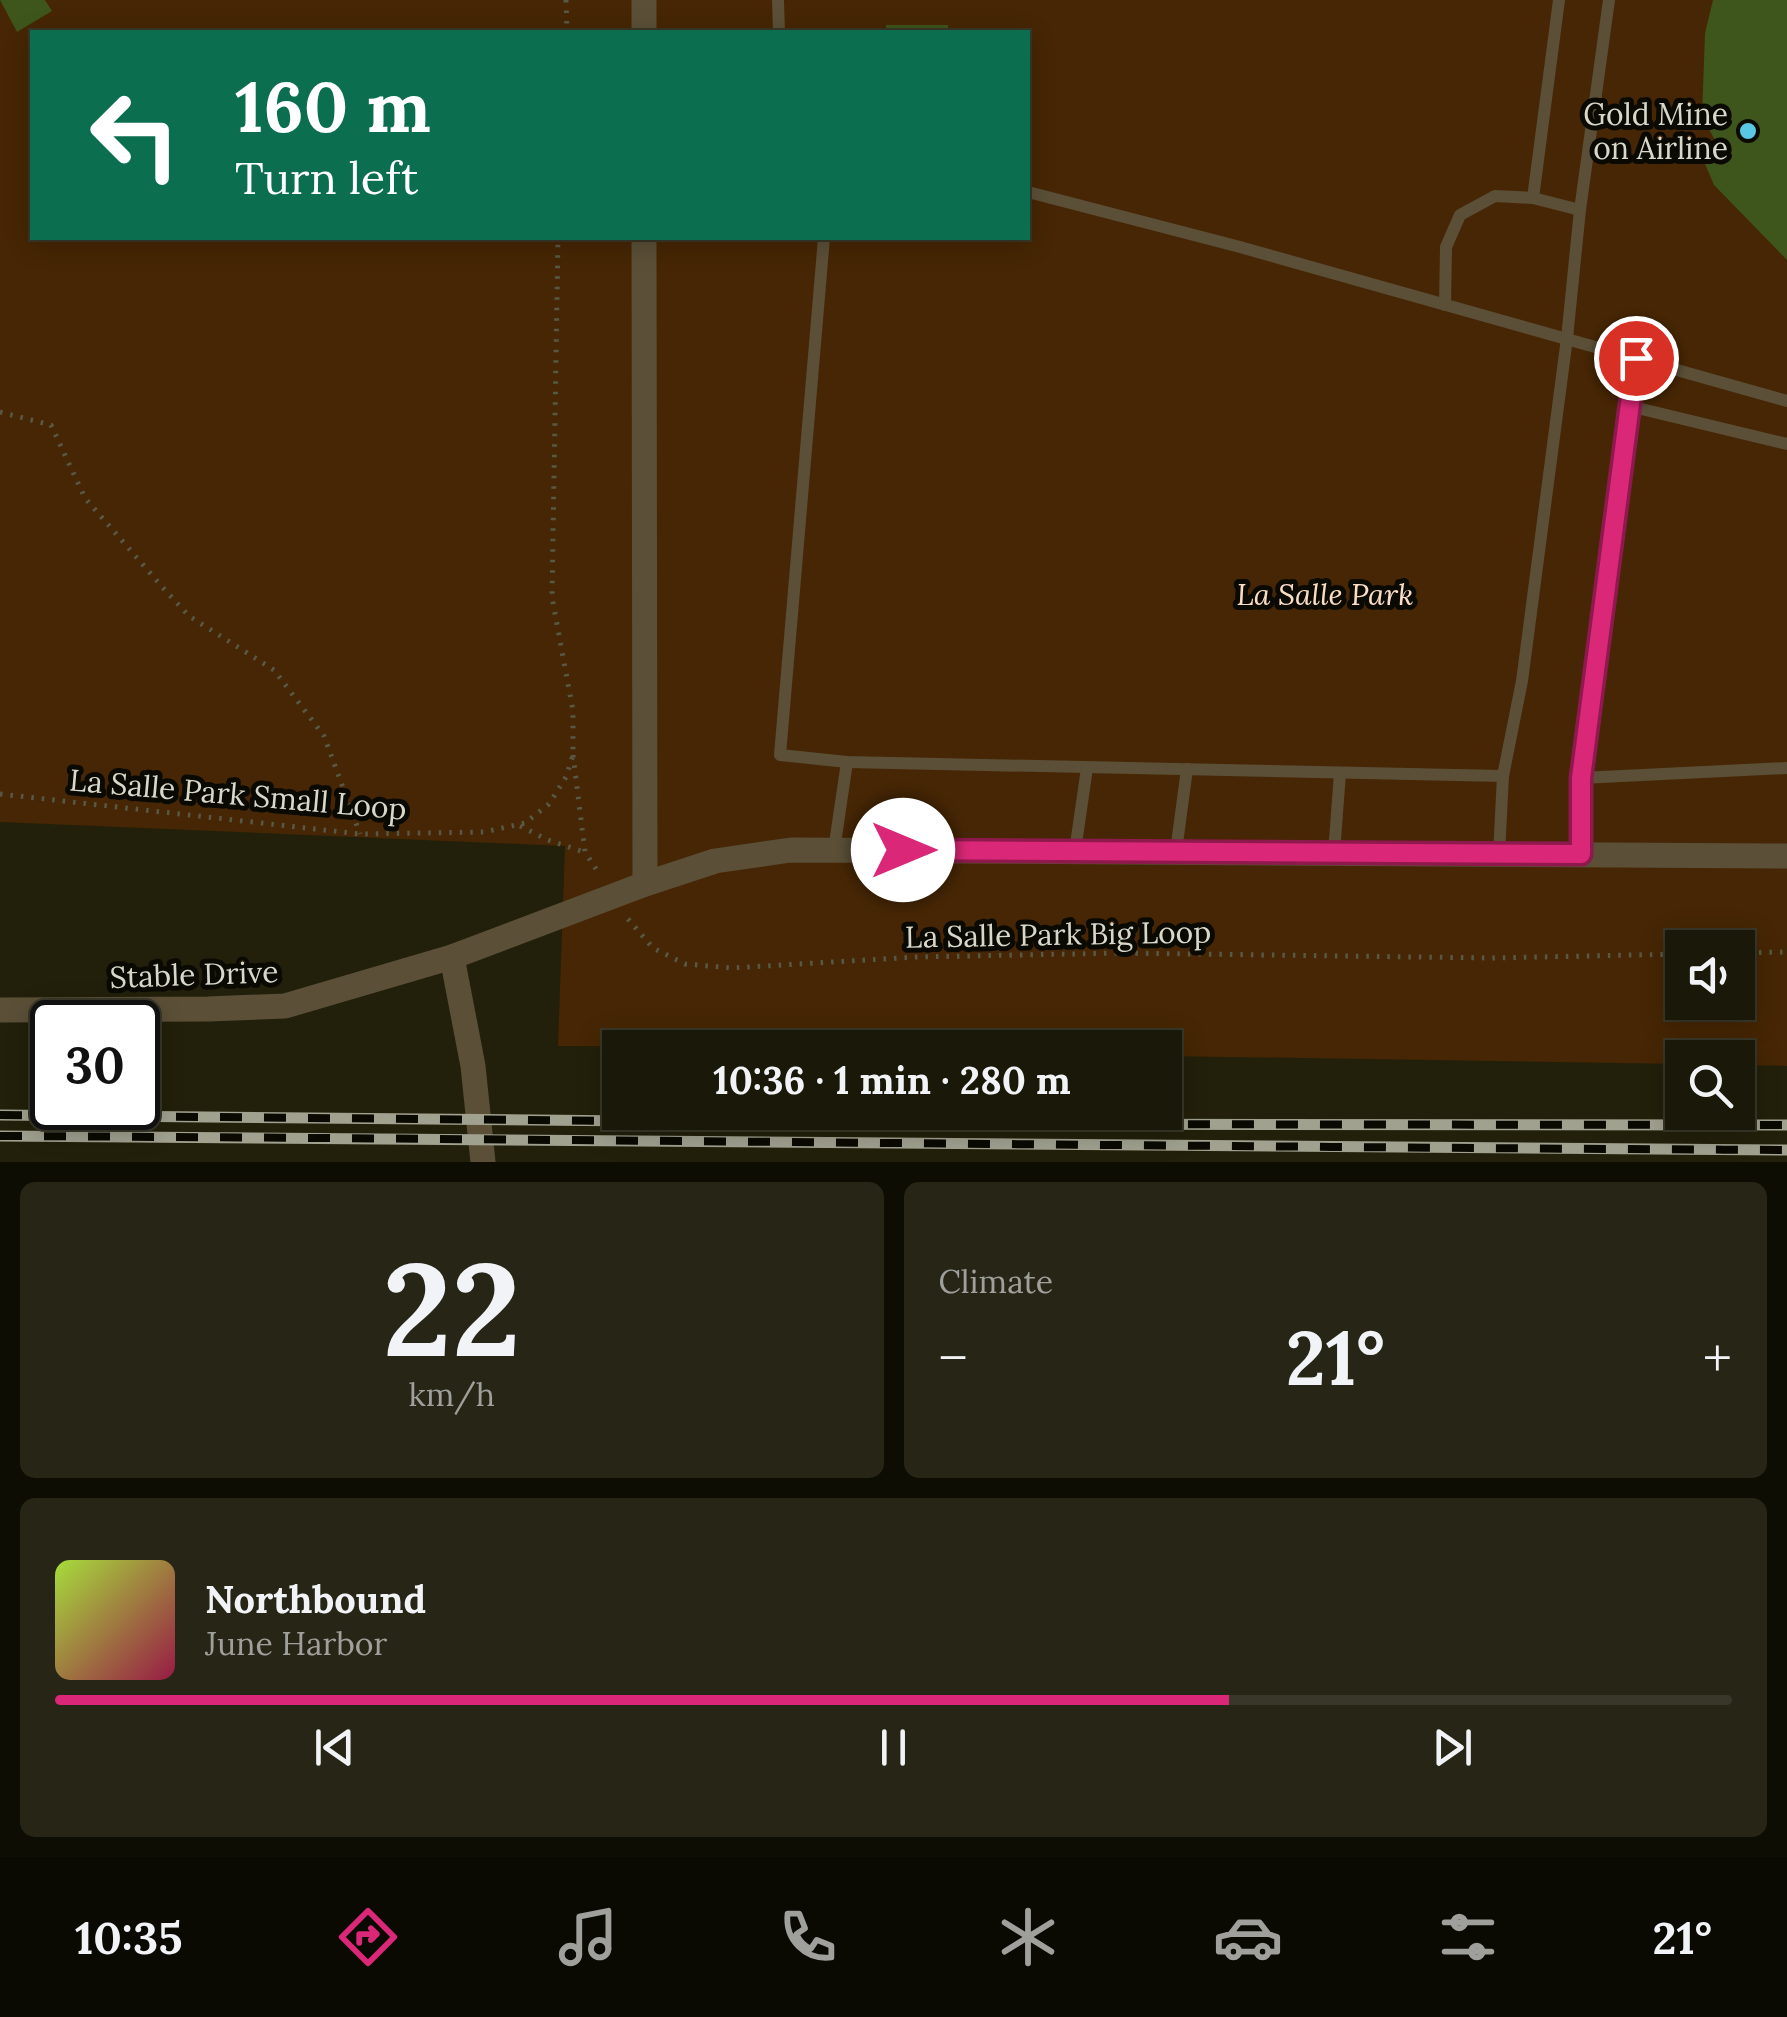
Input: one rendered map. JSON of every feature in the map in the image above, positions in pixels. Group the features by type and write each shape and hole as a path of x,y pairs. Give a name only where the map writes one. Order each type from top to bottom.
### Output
{"street":[{"path":"644,0 644,30"},
{"path":"644,240 646,884"},
{"name":"Stable Drive","path":"0,1010 285,1006 452,957 714,862 791,850 1787,856"},
{"path":"452,957 474,1066 482,1162"}],"lane":[{"path":"778,0 778,30"},
{"path":"1533,198 1559,0"},
{"path":"1500,854 1503,776 1522,681 1609,0"},
{"path":"1030,193 1787,400"},
{"path":"1446,305 1446,246 1460,215 1495,196 1533,198 1580,210"},
{"path":"824,240 780,755 847,762 1503,776"},
{"path":"1581,854 1581,778 1636,358"},
{"path":"1629,406 1787,444"},
{"path":"834,850 847,762"},
{"path":"1074,851 1087,768"},
{"path":"1581,778 1787,768"},
{"path":"1176,851 1187,770"},
{"path":"1334,853 1340,773"}],"path":[{"path":"566,0 566,30"},
{"name":"La Salle Park Small Loop","path":"0,794 360,834 484,832 525,824 550,804 566,777 573,755 573,711 552,597 558,240"},
{"path":"0,412 51,425 85,498 189,616 274,670 324,736 360,834"},
{"name":"La Salle Park Big Loop","path":"573,755 585,852 653,948 685,964 732,968 916,956 1120,953 1473,958 1665,954"},
{"path":"517,825 585,852"},
{"path":"1755,953 1787,952"}],"green space":[{"name":"La Salle Park","path":"0,0 1787,0 1787,1066 1755,1065 1755,1040 1665,1040 1665,1064 1182,1056 1182,1030 602,1030 602,1046 558,1046 565,846 0,822"}],"building":[{"path":"0,0 45,0 52,11 17,32"},
{"name":"Gold Mine on Airline","path":"1713,0 1787,0 1787,260 1714,185 1702,157 1718,146 1702,116 1705,33"},
{"path":"886,25 948,25 948,30 886,30"}],"railway":[{"path":"0,1115 949,1124 1787,1125"},
{"path":"0,1136 1787,1150"}],"place":[{"name":"Gold Mine on Airline","path":"1748,131"}],"route":[{"path":"903,850 1581,854 1581,778 1636,358"}]}
